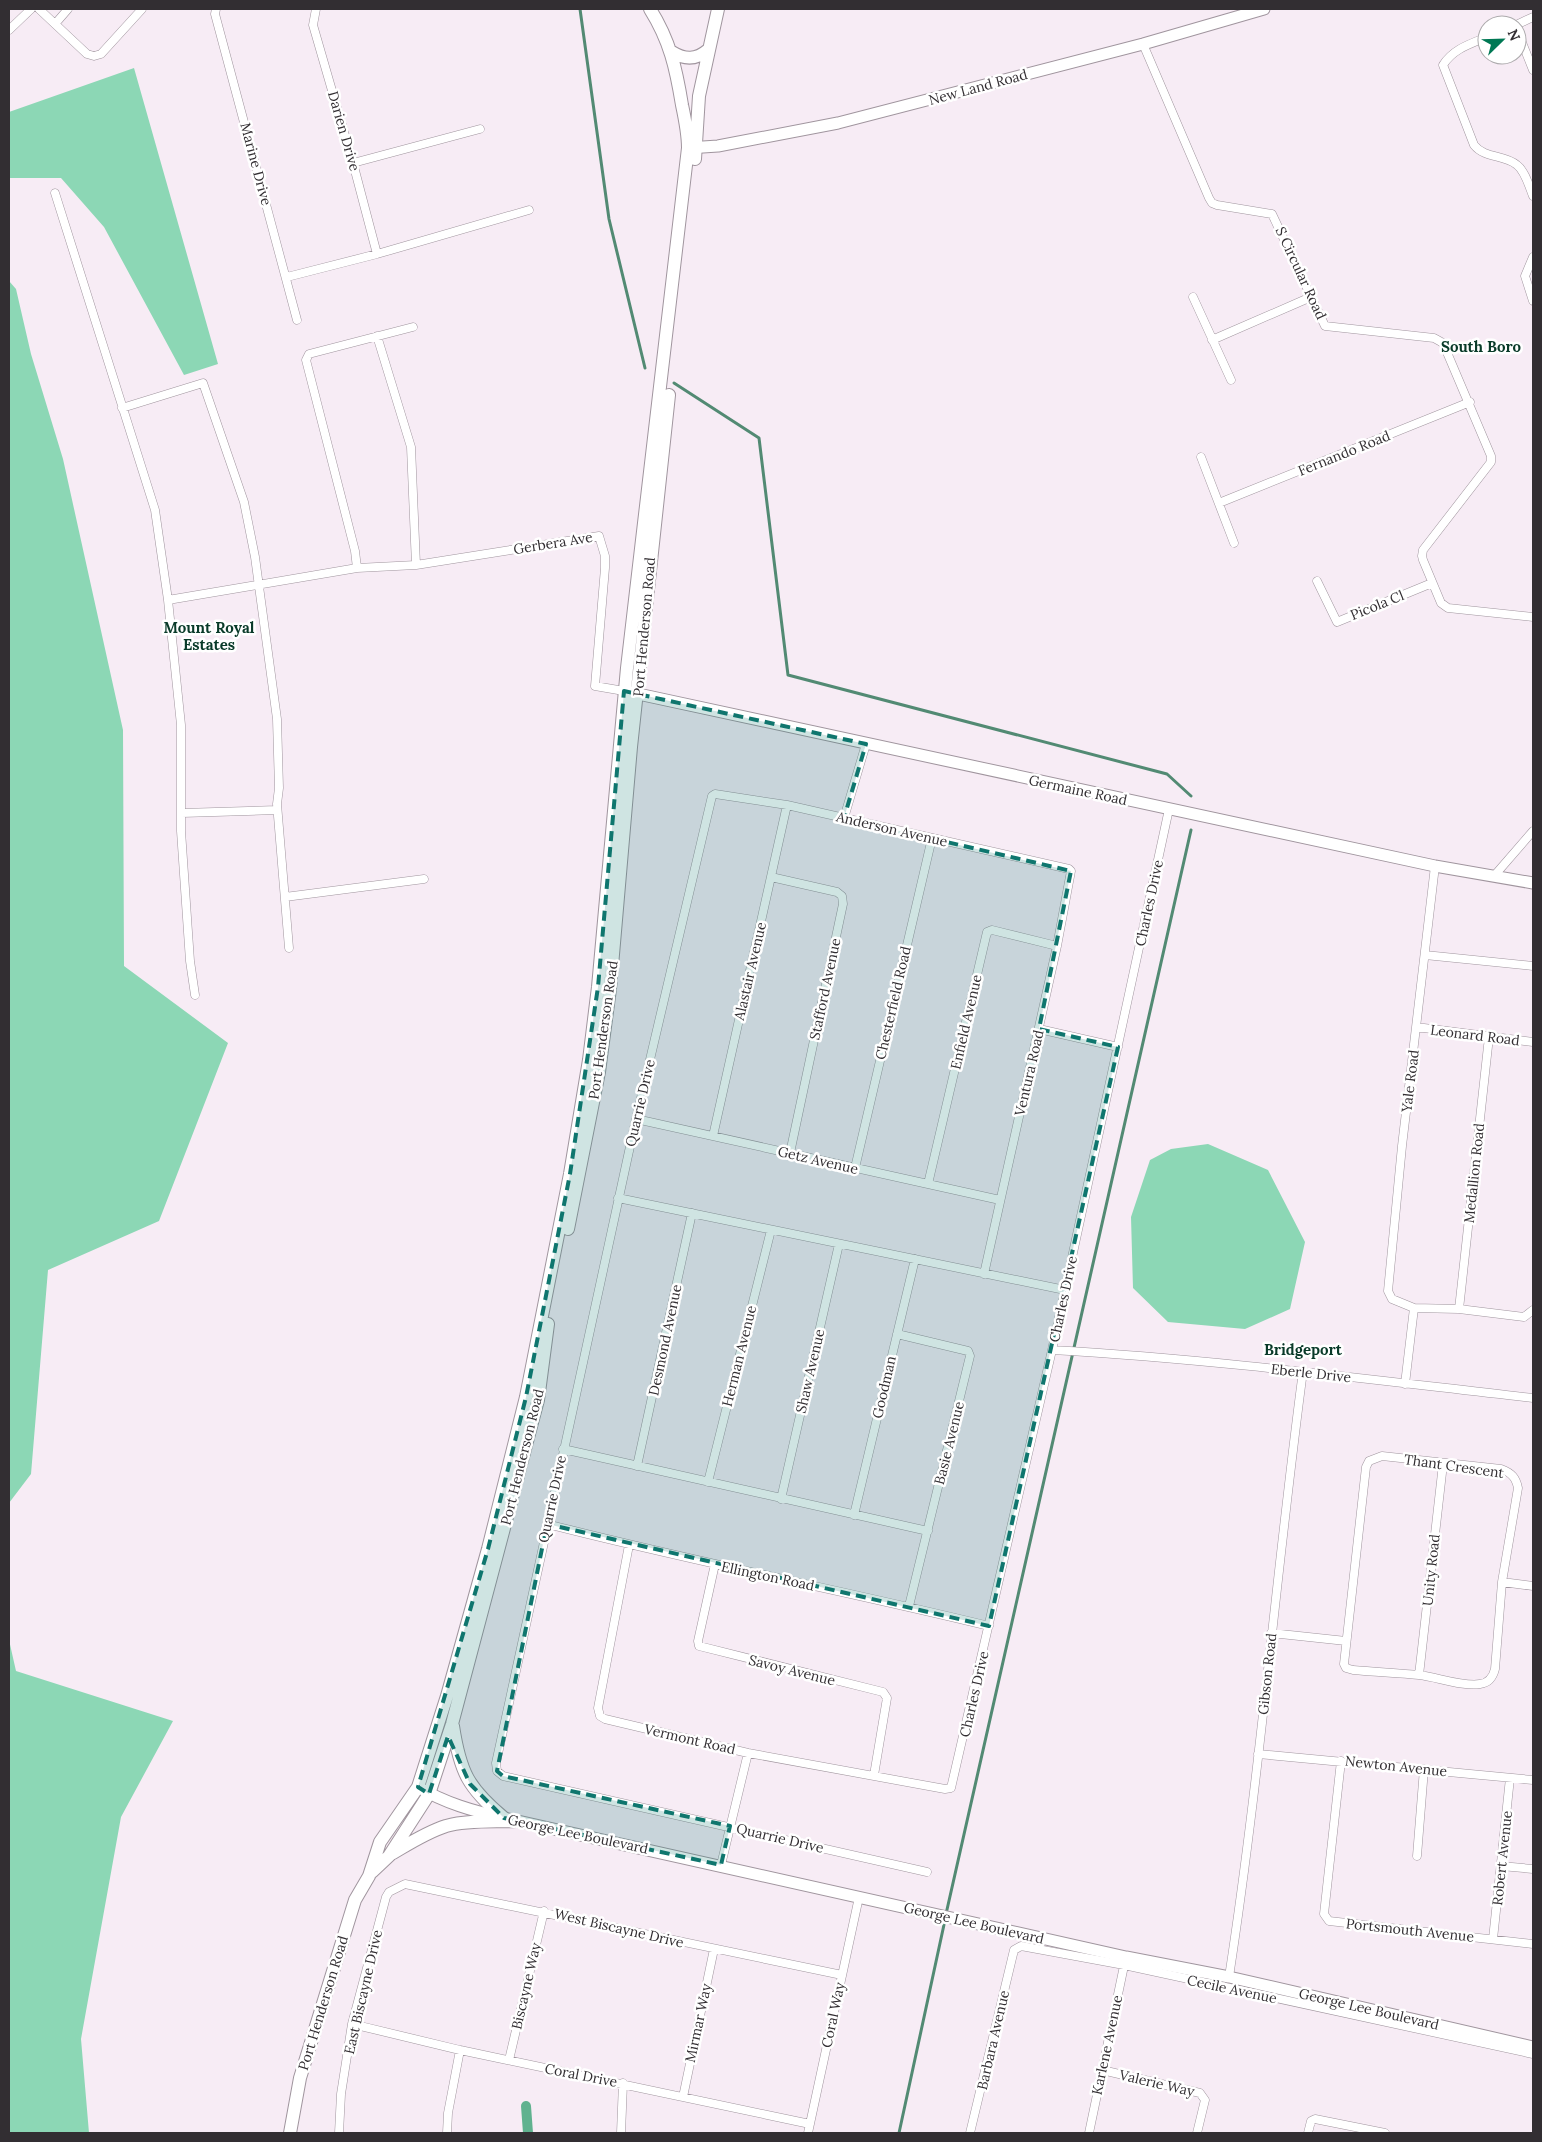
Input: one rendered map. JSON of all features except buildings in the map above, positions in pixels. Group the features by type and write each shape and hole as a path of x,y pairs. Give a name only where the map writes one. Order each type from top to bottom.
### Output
{"main road":[{"path":"650,9 665,34 672,52 692,148"},
{"path":"692,148 699,96 718,9"},
{"path":"672,52 678,56 688,58 702,56 708,50"},
{"name":"Port Henderson Road","path":"290,2133 300,2078 356,1900 369,1876 380,1842 424,1790 526,1397 570,1174 589,1060 598,987 624,691 692,148"},
{"name":"Port Henderson Road","path":"369,1876 389,1856 424,1790 452,1724 538,1400 549,1319 599,1072 610,989 631,747 638,694 653,526 692,148"},
{"path":"452,1724 458,1758 470,1784 483,1801 504,1818"},
{"path":"389,1856 412,1842 446,1826 463,1823 516,1821"}],"street":[{"path":"9,30 31,9"},
{"path":"39,9 87,54 94,56 101,54 142,9"},
{"path":"55,24 68,9"},
{"name":"Marine Drive","path":"216,9 215,14 297,320"},
{"name":"Darien Drive","path":"316,9 313,25 377,254"},
{"name":"New Land Road","path":"692,148 718,146 838,123 1143,44 1264,9"},
{"path":"1477,41 1448,56 1443,65 1474,145 1482,153 1518,165 1533,196"},
{"name":"S Circular Road","path":"1143,44 1212,203 1272,214 1325,326 1329,328 1439,339 1443,343 1470,402 1491,456 1491,462 1423,550 1422,556 1432,583 1442,603 1448,608 1533,617"},
{"path":"1527,55 1533,70"},
{"path":"353,163 480,129"},
{"path":"55,193 155,510 168,600 181,725 181,831 190,961 195,995"},
{"path":"287,277 377,254 529,210"},
{"path":"1533,257 1525,276 1533,301"},
{"path":"1193,297 1231,380"},
{"path":"1212,340 1311,297"},
{"path":"357,568 355,551 306,360 309,354 413,327"},
{"path":"377,336 412,447 416,565"},
{"path":"122,408 200,383 204,385 244,502 259,584 278,719 277,810 289,948"},
{"name":"Fernando Road","path":"1219,503 1470,402"},
{"path":"1201,457 1234,543"},
{"name":"Gerbera Ave","path":"168,600 357,568 416,565 599,536 605,556 605,568 595,686 624,691"},
{"name":"Picola Cl","path":"1316,581 1337,622 1432,583"},
{"name":"Germaine Road","path":"624,691 1435,866 1533,882"},
{"path":"844,818 866,744"},
{"name":"Anderson Avenue","path":"712,796 715,794 787,806 1069,869 1071,871"},
{"name":"Quarrie Drive","path":"712,796 618,1198 496,1763 497,1771 503,1776 927,1872"},
{"name":"Alastair Avenue","path":"713,1136 787,806"},
{"name":"Charles Drive","path":"951,1788 1052,1350 1169,809"},
{"path":"182,813 277,810"},
{"path":"1494,876 1533,832"},
{"name":"Chesterfield Road","path":"855,1168 932,838"},
{"name":"Yale Road","path":"1414,1308 1397,1302 1390,1295 1388,1285 1435,866"},
{"name":"Ventura Road","path":"984,1274 1057,946 1072,875 1071,871"},
{"name":"Stafford Avenue","path":"771,877 837,892 842,896 842,904 790,1153"},
{"path":"286,897 424,879"},
{"name":"Enfield Avenue","path":"928,1184 987,932 992,930 1057,946"},
{"path":"1425,955 1533,966"},
{"name":"Leonard Road","path":"1416,1027 1533,1042"},
{"path":"1039,1029 1118,1048"},
{"name":"Medallion Road","path":"1459,1309 1488,1037"},
{"name":"Getz Avenue","path":"636,1119 1000,1200"},
{"path":"618,1198 1065,1290"},
{"name":"Desmond Avenue","path":"637,1466 692,1213"},
{"name":"Herman Avenue","path":"708,1482 771,1230"},
{"name":"Shaw Avenue","path":"782,1499 839,1244"},
{"name":"Goodman","path":"854,1515 915,1259"},
{"path":"1404,1384 1414,1308 1459,1309 1524,1317 1533,1310"},
{"name":"Basie Avenue","path":"897,1334 970,1354 909,1606"},
{"name":"Eberle Drive","path":"1052,1350 1102,1352 1302,1371 1533,1398"},
{"name":"Gibson Road","path":"1229,1977 1244,1880 1302,1371"},
{"path":"563,1450 928,1532"},
{"name":"Thant Crescent","path":"1382,1456 1443,1464 1501,1470 1514,1476 1518,1488 1502,1582 1493,1676 1489,1681 1471,1684 1419,1675 1349,1670 1344,1664 1346,1641 1365,1474 1369,1461 1375,1457 1382,1456"},
{"name":"Unity Road","path":"1419,1675 1443,1464"},
{"name":"Ellington Road","path":"547,1524 629,1545 909,1606 989,1626"},
{"name":"Vermont Road","path":"629,1545 598,1708 600,1716 605,1719 748,1753 945,1789 951,1788"},
{"name":"Savoy Avenue","path":"715,1564 698,1641 699,1646 884,1692 886,1698 874,1775"},
{"path":"1502,1582 1533,1586"},
{"path":"1271,1633 1346,1641"},
{"path":"721,1865 748,1753"},
{"name":"Newton Avenue","path":"1258,1754 1533,1780"},
{"name":"Portsmouth Avenue","path":"1340,1761 1324,1914 1326,1919 1329,1921 1533,1944"},
{"path":"1417,1856 1424,1769"},
{"name":"Robert Avenue","path":"1494,1939 1510,1778"},
{"name":"George Lee Boulevard","path":"424,1790 470,1810 516,1821 958,1918 1125,1961 1229,1977 1533,2047"},
{"path":"1501,1866 1533,1869"},
{"name":"West Biscayne Drive","path":"397,1887 405,1884 414,1884 842,1975"},
{"name":"East Biscayne Drive","path":"338,2133 341,2094 352,2024 386,1897 397,1887"},
{"name":"Coral Way","path":"808,2133 859,1897"},
{"name":"Biscayne Way","path":"509,2060 544,1911"},
{"name":"Cecile Avenue","path":"1017,1947 1021,1946 1125,1961 1533,2054"},
{"name":"Barbara Avenue","path":"970,2133 1014,1950 1017,1947"},
{"name":"Mirmar Way","path":"683,2097 714,1949"},
{"name":"Karlene Avenue","path":"1089,2133 1125,1961"},
{"name":"Coral Drive","path":"352,2024 460,2050 810,2124"},
{"path":"447,2133 448,2113 460,2050"},
{"name":"Valerie Way","path":"1102,2070 1200,2092 1204,2100 1197,2133"},
{"path":"621,2133 623,2083"},
{"path":"1308,2133 1311,2121 1315,2118 1385,2133"}],"highlighted area":[{"path":"624,691 866,744 844,818 1071,871 1039,1029 1118,1047 989,1626 547,1524 497,1771 503,1776 730,1826 721,1865 504,1818 470,1784 448,1736 429,1794 418,1787 488,1549 526,1397 570,1174 598,987"}],"green space":[{"path":"134,68 218,364 184,375 104,227 61,178 9,178 9,112"},
{"path":"9,281 16,289 31,354 63,459 123,730 124,966 228,1043 159,1221 48,1270 31,1474 9,1503"},
{"path":"1208,1144 1268,1170 1305,1242 1290,1309 1245,1329 1168,1322 1133,1288 1131,1217 1150,1160 1171,1149"},
{"path":"9,1640 16,1671 173,1721 121,1817 81,2039 89,2133 9,2133"}],"waterway":[{"path":"580,9 609,219 645,368"},
{"path":"674,383 759,438 788,675 1167,774 1191,796"},
{"path":"946,1914 1191,830"},
{"path":"899,2133 945,1920"},
{"path":"526,2106 528,2133"}],"district":[{"name":"South Boro","path":"1481,346"},
{"name":"Mount Royal Estates","path":"209,636"},
{"name":"Bridgeport","path":"1303,1349"}]}
